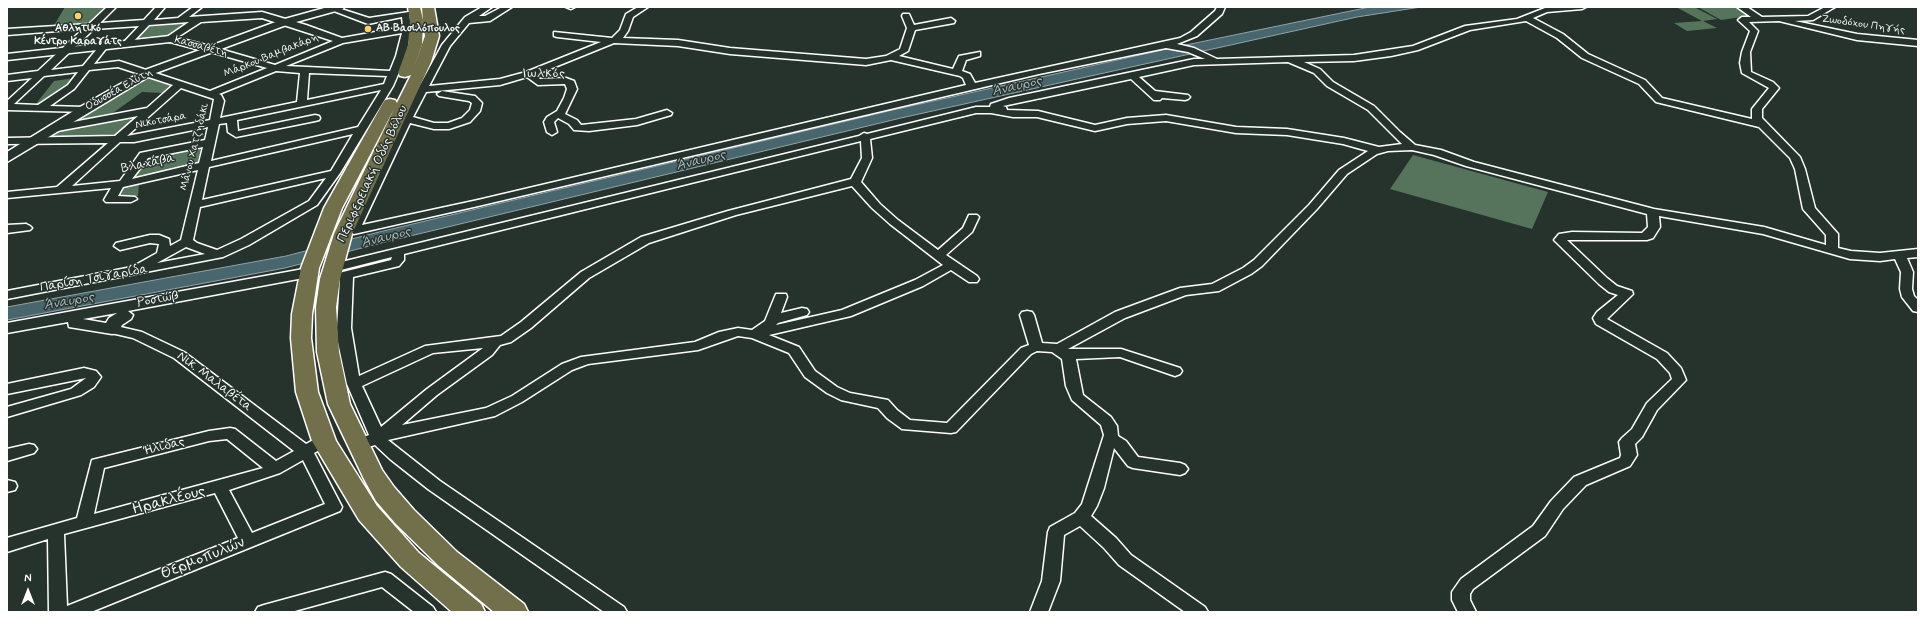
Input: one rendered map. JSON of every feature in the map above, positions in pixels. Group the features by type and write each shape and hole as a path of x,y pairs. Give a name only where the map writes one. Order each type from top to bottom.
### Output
{"main road":[{"name":"Περιφερειακή Οδός Βόλου","path":"414,7 416,37 412,58 382,118 359,157 333,208 319,241 324,272 330,364 339,404 368,441 378,484 404,517 448,559 514,612"},
{"name":"Περιφερειακή Οδός Βόλου","path":"428,7 432,36 424,62 343,234 302,314 303,361 315,446 344,478 376,524 410,560 471,612"}],"street":[{"path":"7,106 112,7"},
{"path":"127,43 161,7"},
{"path":"179,21 198,7"},
{"path":"170,39 222,7"},
{"path":"331,7 368,21 406,14 407,29"},
{"name":"Οδυσσέα Ελύτη","path":"7,158 52,129 149,72 285,22 331,7"},
{"path":"488,7 468,20 450,38 422,91 354,230 478,203 972,87 1170,46 1194,34 1219,12 1221,7"},
{"path":"468,20 487,20 508,7"},
{"path":"422,91 491,83 529,74 615,41 624,31 629,16 644,7"},
{"path":"1024,113 1012,109 997,108 994,106 1009,101 1189,63 1354,58 1391,53 1415,48 1468,28 1504,24 1527,18 1545,10 1582,7"},
{"path":"1741,7 1759,19"},
{"path":"1831,7 1813,17 1782,20 1742,20 1754,31 1746,52 1745,63 1747,73 1774,86 1774,88 1756,109 1757,119 1763,126 1776,136 1795,157 1800,168 1809,209 1832,234 1832,250"},
{"path":"7,32 179,21 263,11 285,22 341,41"},
{"path":"557,34 615,41 678,43 730,52 851,62 874,61 891,57 905,50 911,28 906,16"},
{"path":"1527,18 1560,36 1585,56 1642,82 1659,100 1763,126"},
{"name":"Ζωοδόχου Πηγής","path":"1782,20 1857,37 1918,43"},
{"path":"911,28 950,21"},
{"name":"Μάρκου Βαμβακάρη","path":"211,94 341,41 407,29"},
{"name":"Παρίση Τσιγαρίδα","path":"7,294 182,263 219,254 245,242 306,208 319,196 335,173 388,86 403,50 407,29"},
{"name":"Κασσαβέτη","path":"7,57 170,39 274,68 394,74"},
{"path":"40,108 71,87 104,46"},
{"path":"1170,46 1202,54 1217,61"},
{"path":"958,72 962,58 977,54"},
{"path":"891,57 958,72 967,76 972,87"},
{"path":"1293,59 1293,62 1316,71 1330,84 1371,108 1396,134 1412,147"},
{"name":"Μάνου Χατζηδάκι","path":"7,78 44,72 119,64 149,72 218,97 219,100 188,230 187,242"},
{"path":"302,104 305,70"},
{"path":"529,74 538,82 566,81 571,83 572,89 569,98 559,113 549,122 552,132"},
{"path":"1133,76 1137,82 1154,96 1185,97"},
{"path":"60,190 180,84"},
{"name":"Νικοτσάρα","path":"7,141 118,140 140,138 388,86"},
{"path":"408,119 434,126 454,125 469,118 475,111 477,105 476,101 472,98 422,91"},
{"path":"232,118 233,132 236,134 315,129 314,101"},
{"path":"7,106 84,110"},
{"path":"7,335 125,315 324,272 395,263 398,260 398,252 972,110 991,110 1012,114 1038,114 1094,128 1127,121 1170,118 1236,130 1287,132 1344,141 1378,150"},
{"path":"52,129 148,111"},
{"path":"559,113 560,117 570,120 576,127 584,128 641,121 667,113"},
{"name":"Βλαχάβα","path":"7,195 121,184 204,166 315,129 363,129"},
{"path":"354,384 430,349 495,342 516,333 588,273 645,240 732,213 855,182 867,158 867,145 864,136"},
{"path":"131,199 110,200 144,155 208,143"},
{"path":"1063,352 1120,315 1184,292 1215,288 1241,275 1258,262 1313,208 1343,172 1378,150 1394,147 1412,147 1437,152 1470,164 1653,212 1764,231 1860,257 1900,255 1918,252"},
{"path":"194,205 335,173"},
{"path":"855,182 876,206 951,266 973,278"},
{"path":"1467,612 1461,600 1461,592 1467,584 1539,531 1557,505 1580,481 1625,462 1629,455 1627,442 1637,433 1652,407 1679,380 1676,371 1662,356 1601,322 1600,318 1604,313 1627,294 1613,289 1603,281 1560,240 1564,237 1572,236 1643,237 1649,235 1654,227 1653,212"},
{"path":"938,256 968,230 973,217"},
{"path":"7,230 26,228"},
{"path":"120,246 150,239 159,239 165,242 163,253"},
{"path":"137,271 142,265 187,242 193,246 219,254"},
{"path":"1900,255 1903,266 1907,272 1906,290 1908,297 1918,308"},
{"path":"368,441 390,433 490,412 516,399 567,367 586,360 658,353 704,344 717,337 731,333 754,334 846,313 920,283 951,266"},
{"path":"324,272 344,328 354,384 368,441"},
{"name":"Ροστώβ","path":"7,328 324,272"},
{"path":"754,334 766,327 772,320 781,297"},
{"path":"772,320 802,312"},
{"path":"75,323 112,329 115,322 125,315"},
{"path":"1027,315 1036,347"},
{"name":"Νικ. Μαλαβέτα","path":"112,329 137,335 179,355 315,446"},
{"path":"754,334 794,350 813,377 836,393 846,397 883,404 892,414 907,425 951,428 1026,351 1036,347 1063,352 1121,353 1175,371"},
{"path":"368,441 487,352 495,342"},
{"path":"1038,612 1051,581 1056,532 1081,517 1089,506 1094,495 1111,430 1108,424 1078,397 1073,386 1063,352"},
{"path":"7,389 81,374 92,374 94,379 86,387 76,392 7,412"},
{"name":"Ήλιδας","path":"84,522 97,464 209,436 230,433 275,469"},
{"path":"1110,438 1121,445 1130,459 1136,463 1180,469"},
{"path":"368,441 389,450 434,485 618,612"},
{"name":"Ηρακλέους","path":"7,545 84,522 254,477 275,469 315,446"},
{"name":"Θερμοπυλών","path":"72,612 334,507 315,446"},
{"path":"7,455 29,449"},
{"path":"220,487 248,541"},
{"path":"1081,517 1110,543 1125,560 1199,612"},
{"path":"56,530 58,612"},
{"path":"270,611 385,579 427,612"}],"green space":[{"name":"Αθλητικό Κέντρο Καραγάτς","path":"65,7 107,7 88,25 53,27"},
{"path":"1676,7 1694,7 1717,19 1703,21 1717,28 1687,31 1674,23 1702,21"},
{"path":"1698,7 1735,7 1748,16 1721,20"},
{"path":"192,22 171,36 135,40 148,25"},
{"path":"146,76 175,84 163,93 142,92 106,118 61,127"},
{"path":"75,78 69,86 41,105 35,105 54,81"},
{"path":"143,113 113,137 44,138 57,129"},
{"path":"202,145 197,166 127,181 144,159"},
{"path":"1413,155 1548,192 1532,229 1390,189"},
{"path":"139,183 138,196 122,199 112,198 120,187"}],"water":[{"name":"Άναυρος","path":"1370,7 1421,7 1357,17 901,118 381,243 285,268 7,320 7,307 286,256 379,232 893,110 1176,47"}],"place":[{"name":"Αθλητικό Κέντρο Καραγάτς","path":"78,16"},
{"name":"ΑΒ Βασιλόπουλος","path":"368,29"}],"district":[{"name":"Ιωλκός","path":"544,74"}]}
